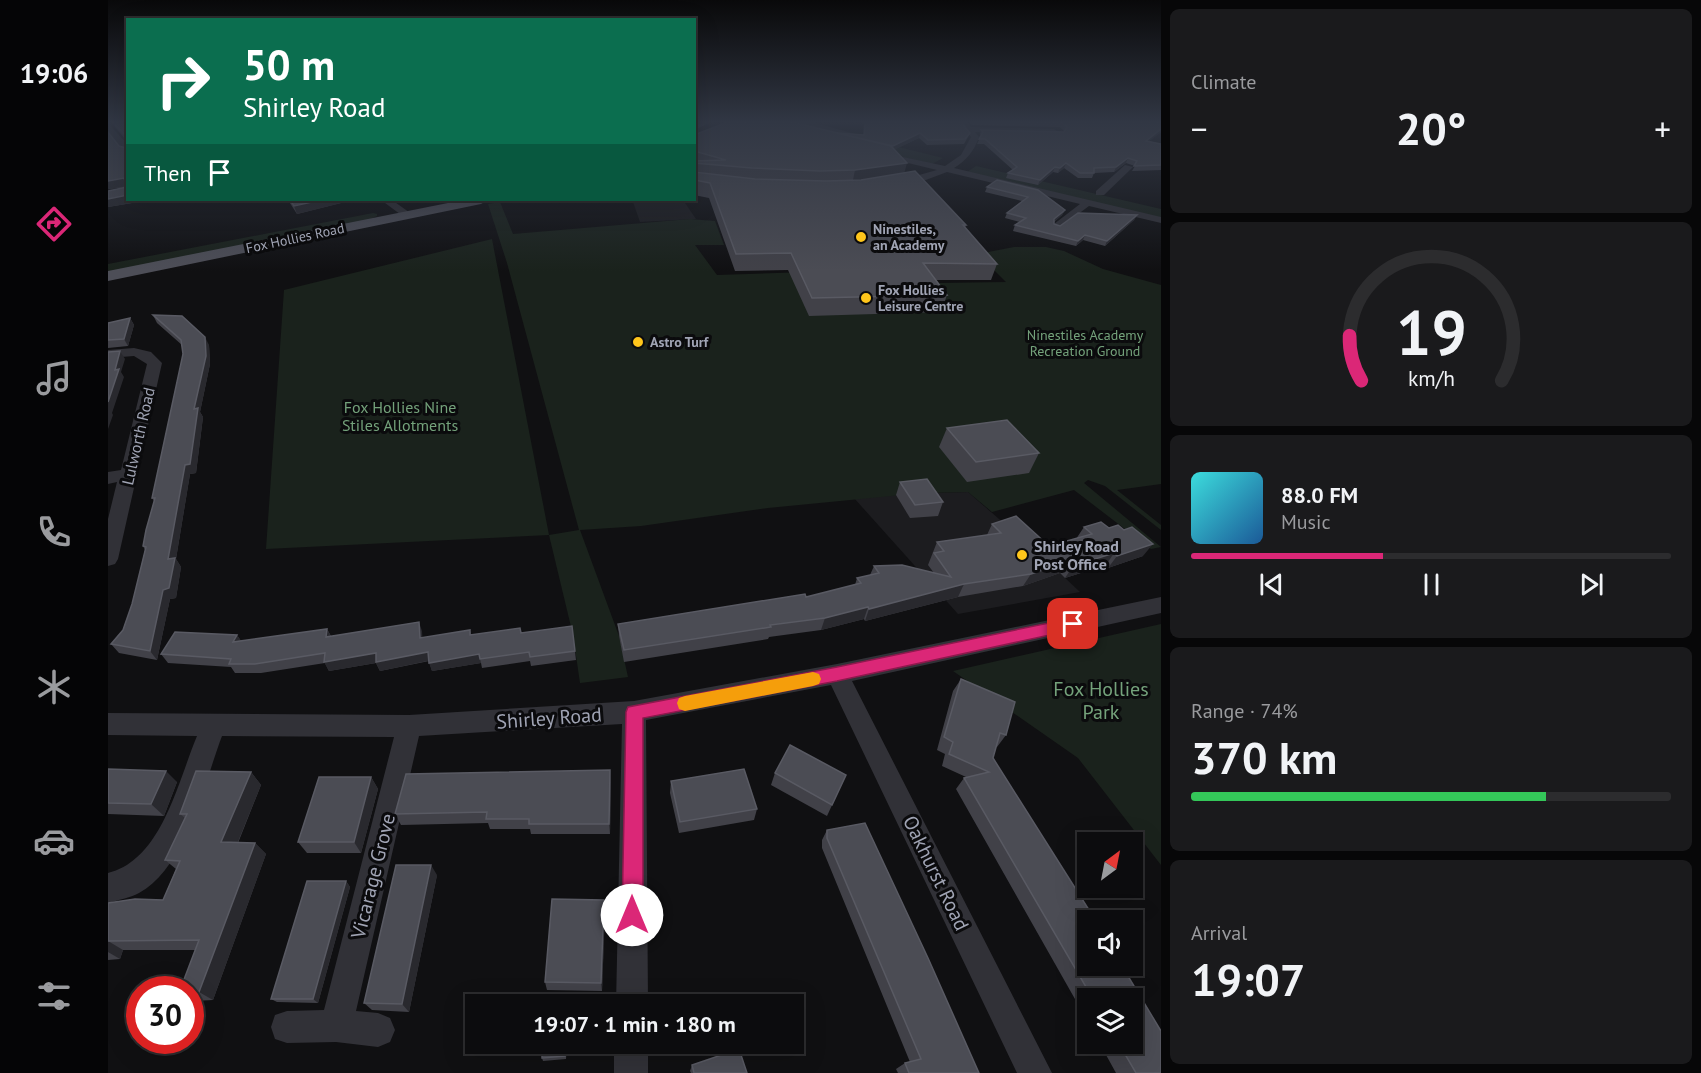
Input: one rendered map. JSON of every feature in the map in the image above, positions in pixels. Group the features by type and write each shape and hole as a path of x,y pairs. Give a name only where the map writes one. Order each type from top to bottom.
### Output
{"main road":[{"name":"Fox Hollies Road","path":"108,276 426,201"},
{"name":"Fox Hollies Road","path":"108,262 403,206 468,201"}],"street":[{"path":"888,185 924,178 940,171"},
{"path":"954,171 1161,220"},
{"path":"1089,190 1105,194 1125,171"},
{"path":"1058,226 1087,203"},
{"name":"Lulworth Road","path":"108,354 140,353 151,358 155,363 108,559"},
{"path":"108,478 129,474"},
{"name":"Shirley Road","path":"108,724 409,726 634,712 837,674 1161,605"},
{"name":"Oakhurst Road","path":"837,674 1035,1073"},
{"path":"632,994 634,712"},
{"path":"108,888 131,882 159,856 189,799 199,762 214,723"},
{"name":"Vicarage Grove","path":"336,1026 409,726"},
{"path":"287,1028 336,1026 378,1030"},
{"path":"631,1054 631,1073"}],"shaded area":[{"path":"684,201 696,219 640,222 633,202"},
{"path":"968,492 1080,592 958,614 854,498"}],"green space":[{"path":"998,171 1161,209 1161,218 967,172"},
{"name":"Ninestiles Academy Recreation Ground","path":"500,202 513,234 690,219 715,221 724,245 695,245 717,275 806,272 936,280 939,283 1006,282 978,254 1014,247 1046,247 1064,251 1103,269 1161,285 1161,484 1117,490 1161,525 1161,530 1105,486 1088,480 1084,483 1161,547 1151,549 1074,490 992,512 968,492 922,493 768,508 641,526 580,530 619,636 628,677 580,683 573,635 549,535 579,530 507,263 488,204"},
{"path":"373,213 377,216 366,221 108,273 108,264"},
{"name":"Fox Hollies Nine Stiles Allotments","path":"492,239 549,535 266,549 284,290"},
{"name":"Fox Hollies Park","path":"1161,624 1161,865 1143,842 1143,832 1135,832 1078,758 953,671"}],"building":[{"path":"108,171 126,171 126,184 124,178 108,181"},
{"name":"Ninestiles, an Academy","path":"915,171 966,225 963,225 997,264 923,263 947,295 812,298 791,253 736,254 710,183 696,180 696,172 755,179 861,180"},
{"path":"1011,171 1050,171 1040,180 1008,173"},
{"path":"1077,171 1094,171 1094,173"},
{"path":"997,180 1038,190 1065,210 1054,219 1054,224 1060,226 1078,213 1137,215 1107,241 1085,235 1078,241 1015,225 1026,218 1007,213 1028,197 987,187"},
{"path":"126,187 126,195 108,199 108,191"},
{"path":"291,201 316,201 294,206"},
{"path":"153,315 182,316 205,337 206,356 194,409 198,408 190,464 185,465 168,559 175,558 169,588 163,590 150,651 111,644 123,630 132,604 146,547 143,546 155,498 152,498 183,354 181,340"},
{"path":"130,318 124,339 108,340 108,323"},
{"path":"120,351 115,370 119,369 108,402 108,352"},
{"path":"1007,420 1039,453 976,462 947,428"},
{"path":"927,479 943,502 915,505 900,482"},
{"path":"1016,516 1049,546 1092,534 1084,527 1101,522 1109,528 1118,525 1124,530 1132,527 1153,544 1117,556 1114,553 1073,566 1068,561 1031,574 964,584 825,618 624,650 618,624 805,594 806,597 861,583 857,578 879,573 874,566 902,565 951,577 934,553 944,551 937,542 1001,533 992,524"},
{"path":"419,622 420,638 470,630 470,635 520,628 521,633 572,626 575,651 530,657 529,652 480,659 479,654 429,663 428,652 376,662 376,653 324,662 325,653 255,664 229,664 231,659 161,654 175,632 237,635 233,642 327,629 326,637"},
{"path":"961,679 1015,702 1006,735 1000,733 993,758 1077,891 1077,898 1081,898 1089,910 1077,910 1077,972 964,778 989,772 949,754 953,742 944,737"},
{"path":"790,745 846,775 832,805 775,773"},
{"path":"108,769 166,771 151,804 108,803"},
{"path":"744,769 757,809 680,822 671,781"},
{"path":"610,770 609,824 529,824 529,819 486,819 487,812 395,814 406,774"},
{"path":"196,771 251,772 221,842 255,843 204,979 204,976 185,976 199,940 108,941 108,903 135,899 163,900 180,861 165,860 187,814 180,814"},
{"path":"319,777 371,777 354,842 298,842"},
{"path":"865,823 979,1073 909,1073 905,1063 921,1059 827,838 827,830"},
{"path":"396,865 431,865 402,1004 364,1003"},
{"path":"307,881 346,881 313,999 271,999"},
{"path":"552,899 604,900 601,983 545,982"},
{"path":"1080,976 1128,976 1135,988 1087,988"},
{"path":"1143,1001 1161,1031 1161,1073 1136,1073 1125,1054 1143,1054"},
{"path":"542,1054 565,1054 565,1056 542,1058"},
{"path":"724,1054 741,1054 747,1073 694,1073 692,1065"}],"slow traffic":[{"path":"685,703 813,679"}],"place":[{"name":"Ninestiles, an Academy","path":"861,237"},
{"name":"Fox Hollies Leisure Centre","path":"866,298"},
{"name":"Astro Turf","path":"638,342"},
{"name":"Shirley Road Post Office","path":"1022,555"}],"route":[{"path":"632,915 634,712 743,693 1073,624"}]}
